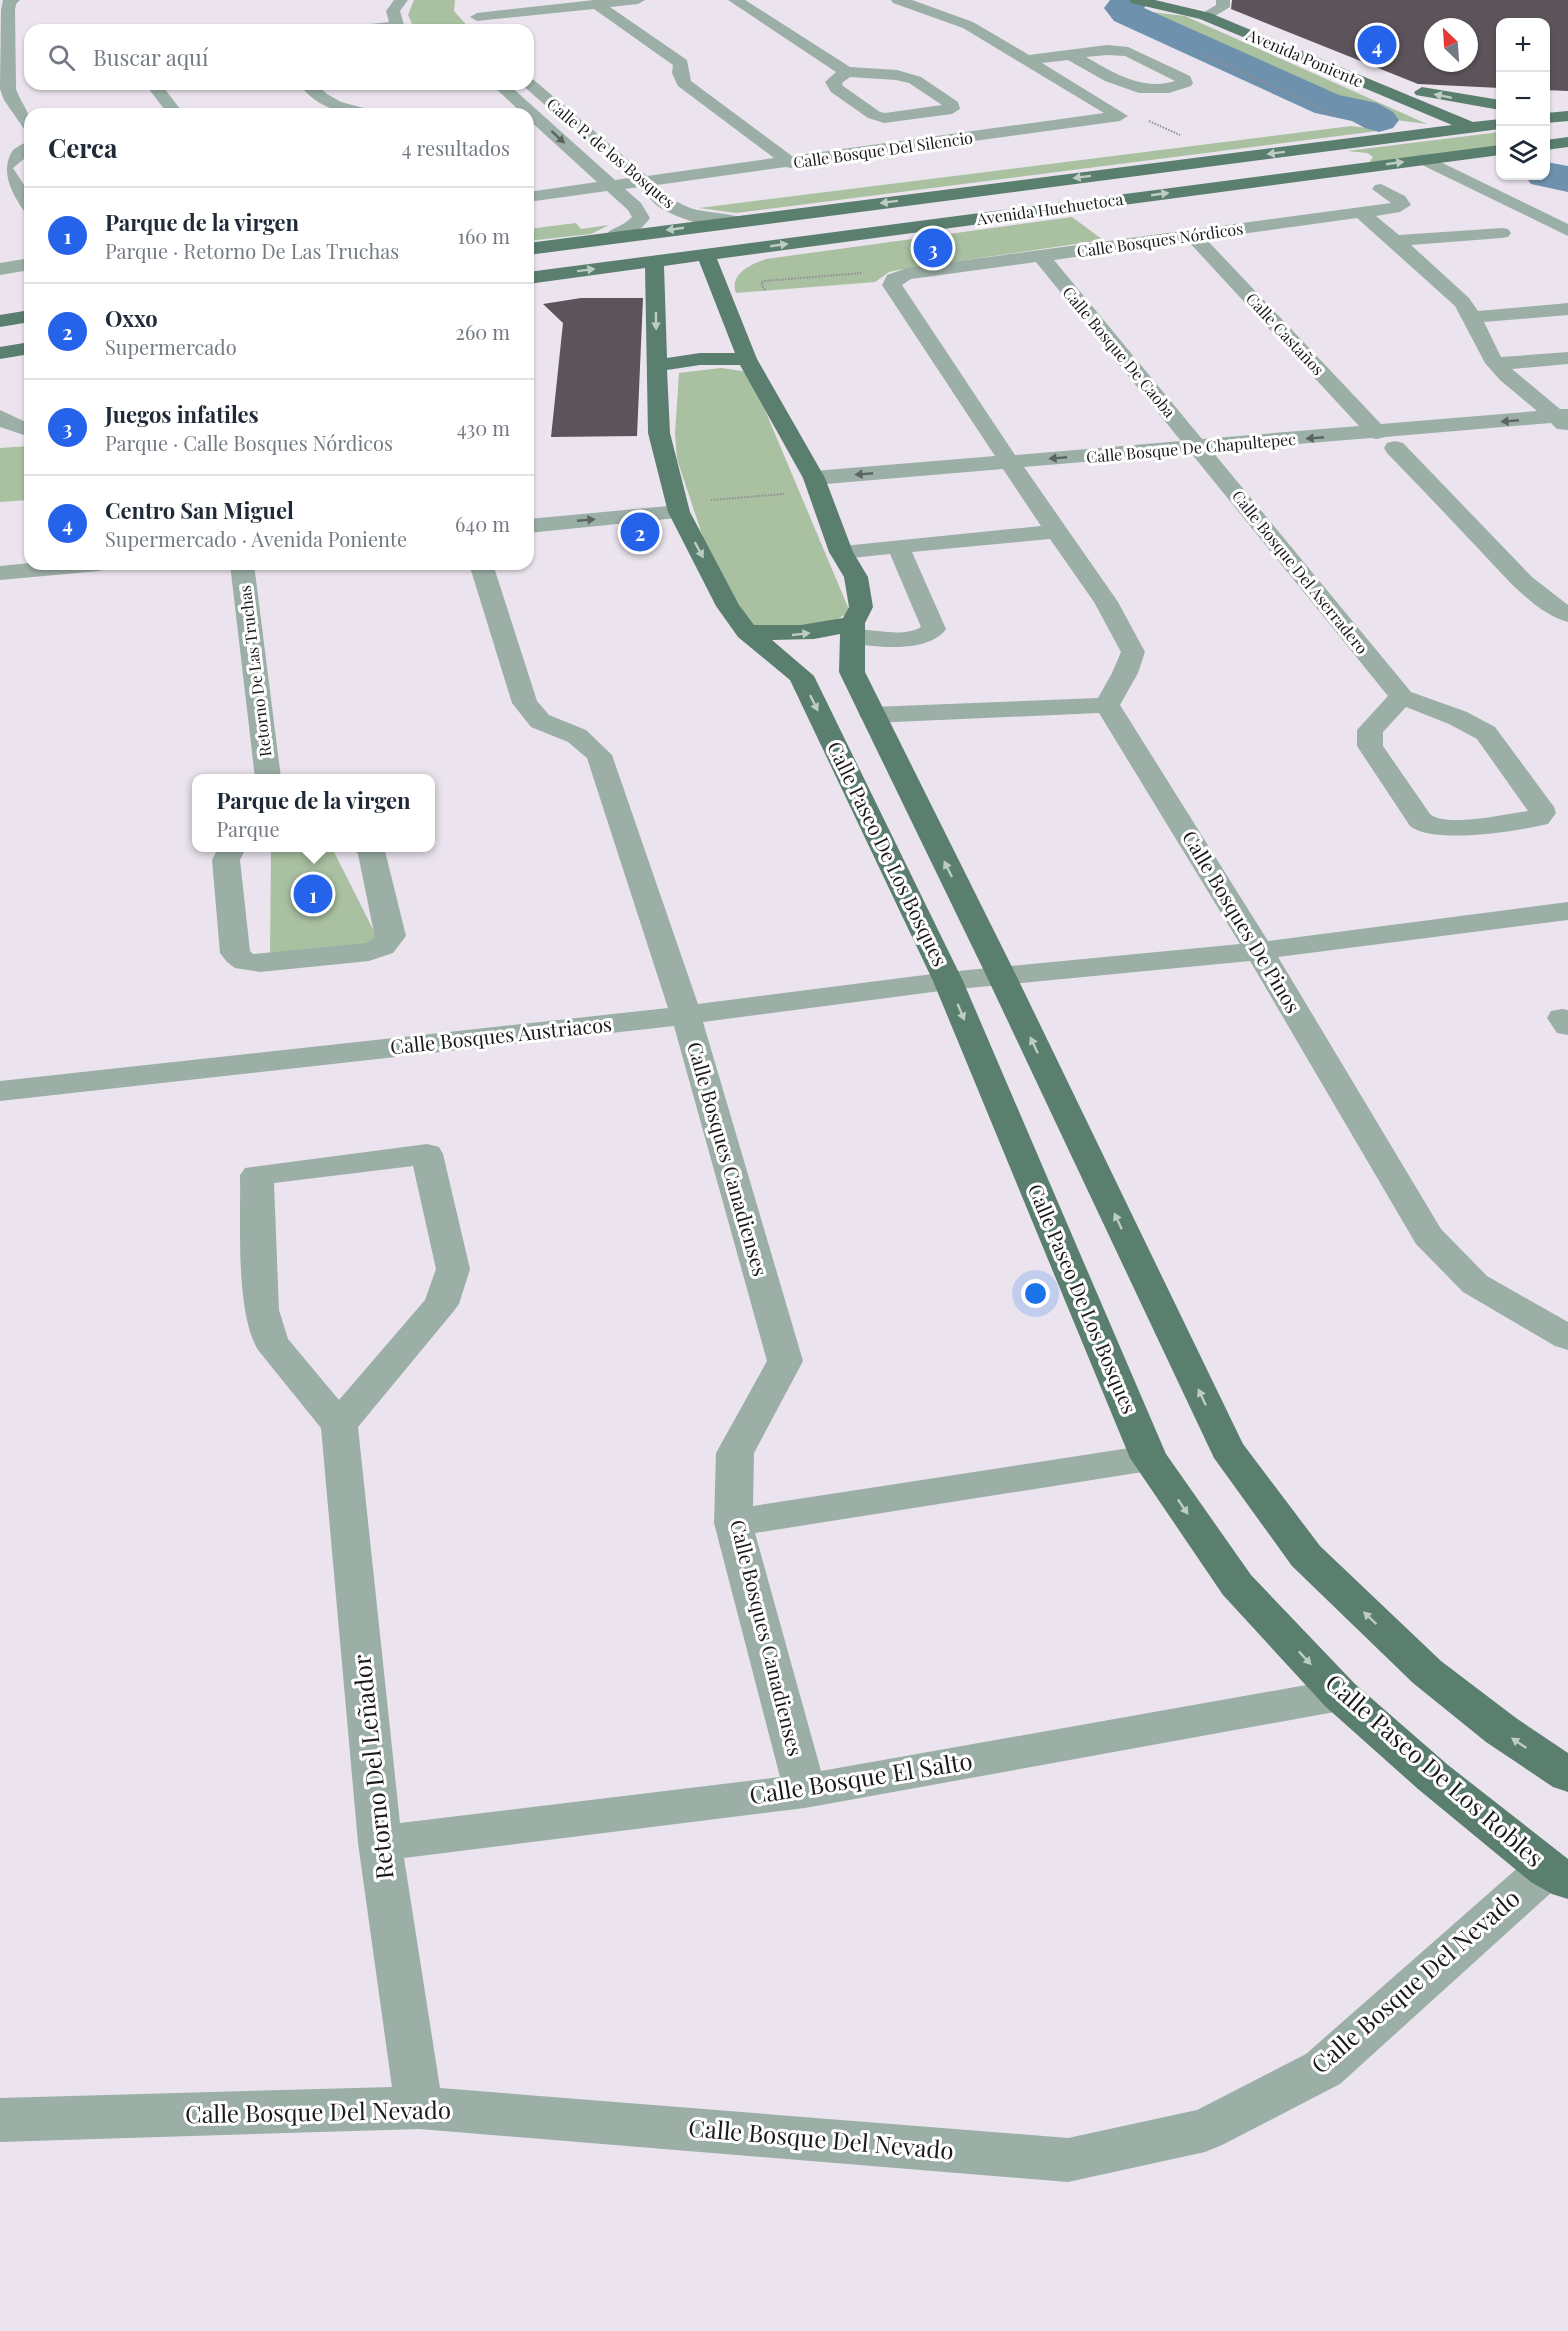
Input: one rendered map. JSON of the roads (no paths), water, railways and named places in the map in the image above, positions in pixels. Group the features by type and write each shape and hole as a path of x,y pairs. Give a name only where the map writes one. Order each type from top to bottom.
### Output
{"main road":[{"name":"Avenida Poniente","path":"1136,0 1204,8 1470,128"},
{"name":"Avenida Poniente","path":"1168,0 1204,8 1402,87 1446,98 1496,104"},
{"path":"1557,114 1558,125 1568,132"},
{"name":"Avenida Huehuetoca","path":"534,248 1496,125"},
{"path":"1550,144 1568,142"},
{"path":"1306,149 1341,156 1351,162 1353,169"},
{"name":"Avenida Huehuetoca","path":"534,276 1496,150"},
{"path":"809,212 802,222 803,227 842,236"},
{"path":"706,255 747,360 825,491 841,552 856,577 861,607 853,629 852,672 1001,975 1227,1449 1306,1556 1418,1664 1501,1730 1568,1775"},
{"path":"534,259 541,263 539,271 534,274"},
{"name":"Calle Paseo De Los Bosques","path":"654,262 659,433 676,502 728,606 747,632 801,676 948,981 1149,1458"},
{"path":"0,321 24,317"},
{"path":"0,353 24,349"},
{"path":"657,366 700,358 747,360"},
{"path":"747,632 789,635 853,629"},
{"name":"Calle Paseo De Los Robles","path":"1149,1458 1237,1585 1340,1695 1433,1777 1558,1875"}],"street":[{"path":"13,0 9,2 8,10 15,67 8,89 12,100 24,117"},
{"path":"398,24 393,11 401,0"},
{"path":"473,0 473,12 484,24"},
{"path":"477,17 638,0"},
{"path":"735,0 846,72 897,75 915,80 952,105 952,109 896,118 874,115 837,89 833,82 846,72"},
{"path":"898,0 968,25 1027,60 1070,54 1107,50 1124,50 1184,79 1185,83 1152,89 1134,88 1070,54"},
{"path":"596,4 681,63 680,74 684,83 791,163"},
{"name":"Calle Bosque Del Silencio","path":"534,196 791,163 1120,116 1027,60"},
{"name":"Calle P. de los Bosques","path":"534,87 664,202 683,212 703,218 734,221"},
{"path":"158,90 171,108"},
{"path":"313,90 320,98 346,108"},
{"name":"Calle P. de los Bosques","path":"506,90 525,108"},
{"name":"Calle P. de los Bosques","path":"534,116 635,207 640,218 632,228 611,238"},
{"path":"24,150 11,159 4,168 24,198"},
{"path":"1424,159 1568,231"},
{"name":"Calle Bosques Nórdicos","path":"1020,477 891,285 894,279 907,274 1401,205 1399,200 1381,189"},
{"path":"1360,212 1462,302 1473,317 1483,345 1496,364 1565,423"},
{"path":"1395,241 1502,233"},
{"name":"Calle Castaños","path":"1192,235 1377,433"},
{"name":"Calle Bosque De Caoba","path":"1041,256 1194,458"},
{"path":"0,269 24,265"},
{"path":"1473,317 1568,309"},
{"path":"1496,364 1568,358"},
{"path":"0,416 16,431"},
{"name":"Calle Bosque De Chapultepec","path":"825,491 1020,477 1194,458 1377,433 1565,423"},
{"name":"Calle Bosque De Chapultepec","path":"1270,461 1395,448 1565,423"},
{"path":"1395,448 1524,582 1550,604 1568,615"},
{"name":"Calle Bosque Del Aserradero","path":"1194,458 1225,465 1401,697"},
{"path":"872,716 1107,705 1125,673 1133,652 1106,602 1020,477"},
{"path":"534,506 676,502"},
{"path":"534,525 676,502"},
{"path":"841,552 1056,532"},
{"path":"853,629 912,638 922,637 934,629 898,546"},
{"path":"0,558 0,552 24,550"},
{"path":"0,573 33,570"},
{"name":"Retorno De Las Truchas","path":"243,570 268,774"},
{"name":"Calle Bosques Canadienses","path":"483,570 525,702 540,721 577,736 599,755 686,1015 785,1360 735,1453 733,1523 805,1791"},
{"path":"1401,697 1458,718 1486,733 1540,807 1542,813 1538,818 1449,829 1426,825 1420,820 1370,746 1370,730 1401,697"},
{"name":"Calle Bosques De Pinos","path":"1107,705 1259,951 1428,1236 1475,1284 1568,1338"},
{"path":"230,852 226,860 235,953 239,959 248,963 369,952 389,943 391,936 371,852"},
{"name":"Calle Bosques Austriacos","path":"0,1091 686,1015 1001,975 1259,951 1568,911"},
{"path":"1568,1018 1562,1018 1568,1026"},
{"path":"427,1154 453,1269 441,1304 339,1425 272,1342 261,1310 257,1175 427,1154"},
{"name":"Retorno Del Leñador","path":"339,1425 380,1843 419,2108"},
{"path":"733,1523 1149,1458"},
{"name":"Calle Bosque El Salto","path":"380,1843 805,1791 1340,1695"},
{"name":"Calle Bosque Del Nevado","path":"0,2120 419,2108 1068,2160 1205,2130 1323,2068 1558,1875"}],"waterway":[{"path":"1129,4 1122,8 1144,21 1329,105 1363,111 1379,120"},
{"path":"1550,176 1568,179"}],"place":[{"name":"Centro San Miguel","path":"1377,45"},
{"name":"Juegos infatiles","path":"933,248"},
{"name":"Oxxo","path":"640,532"},
{"name":"Parque de la virgen","path":"313,894"}]}
